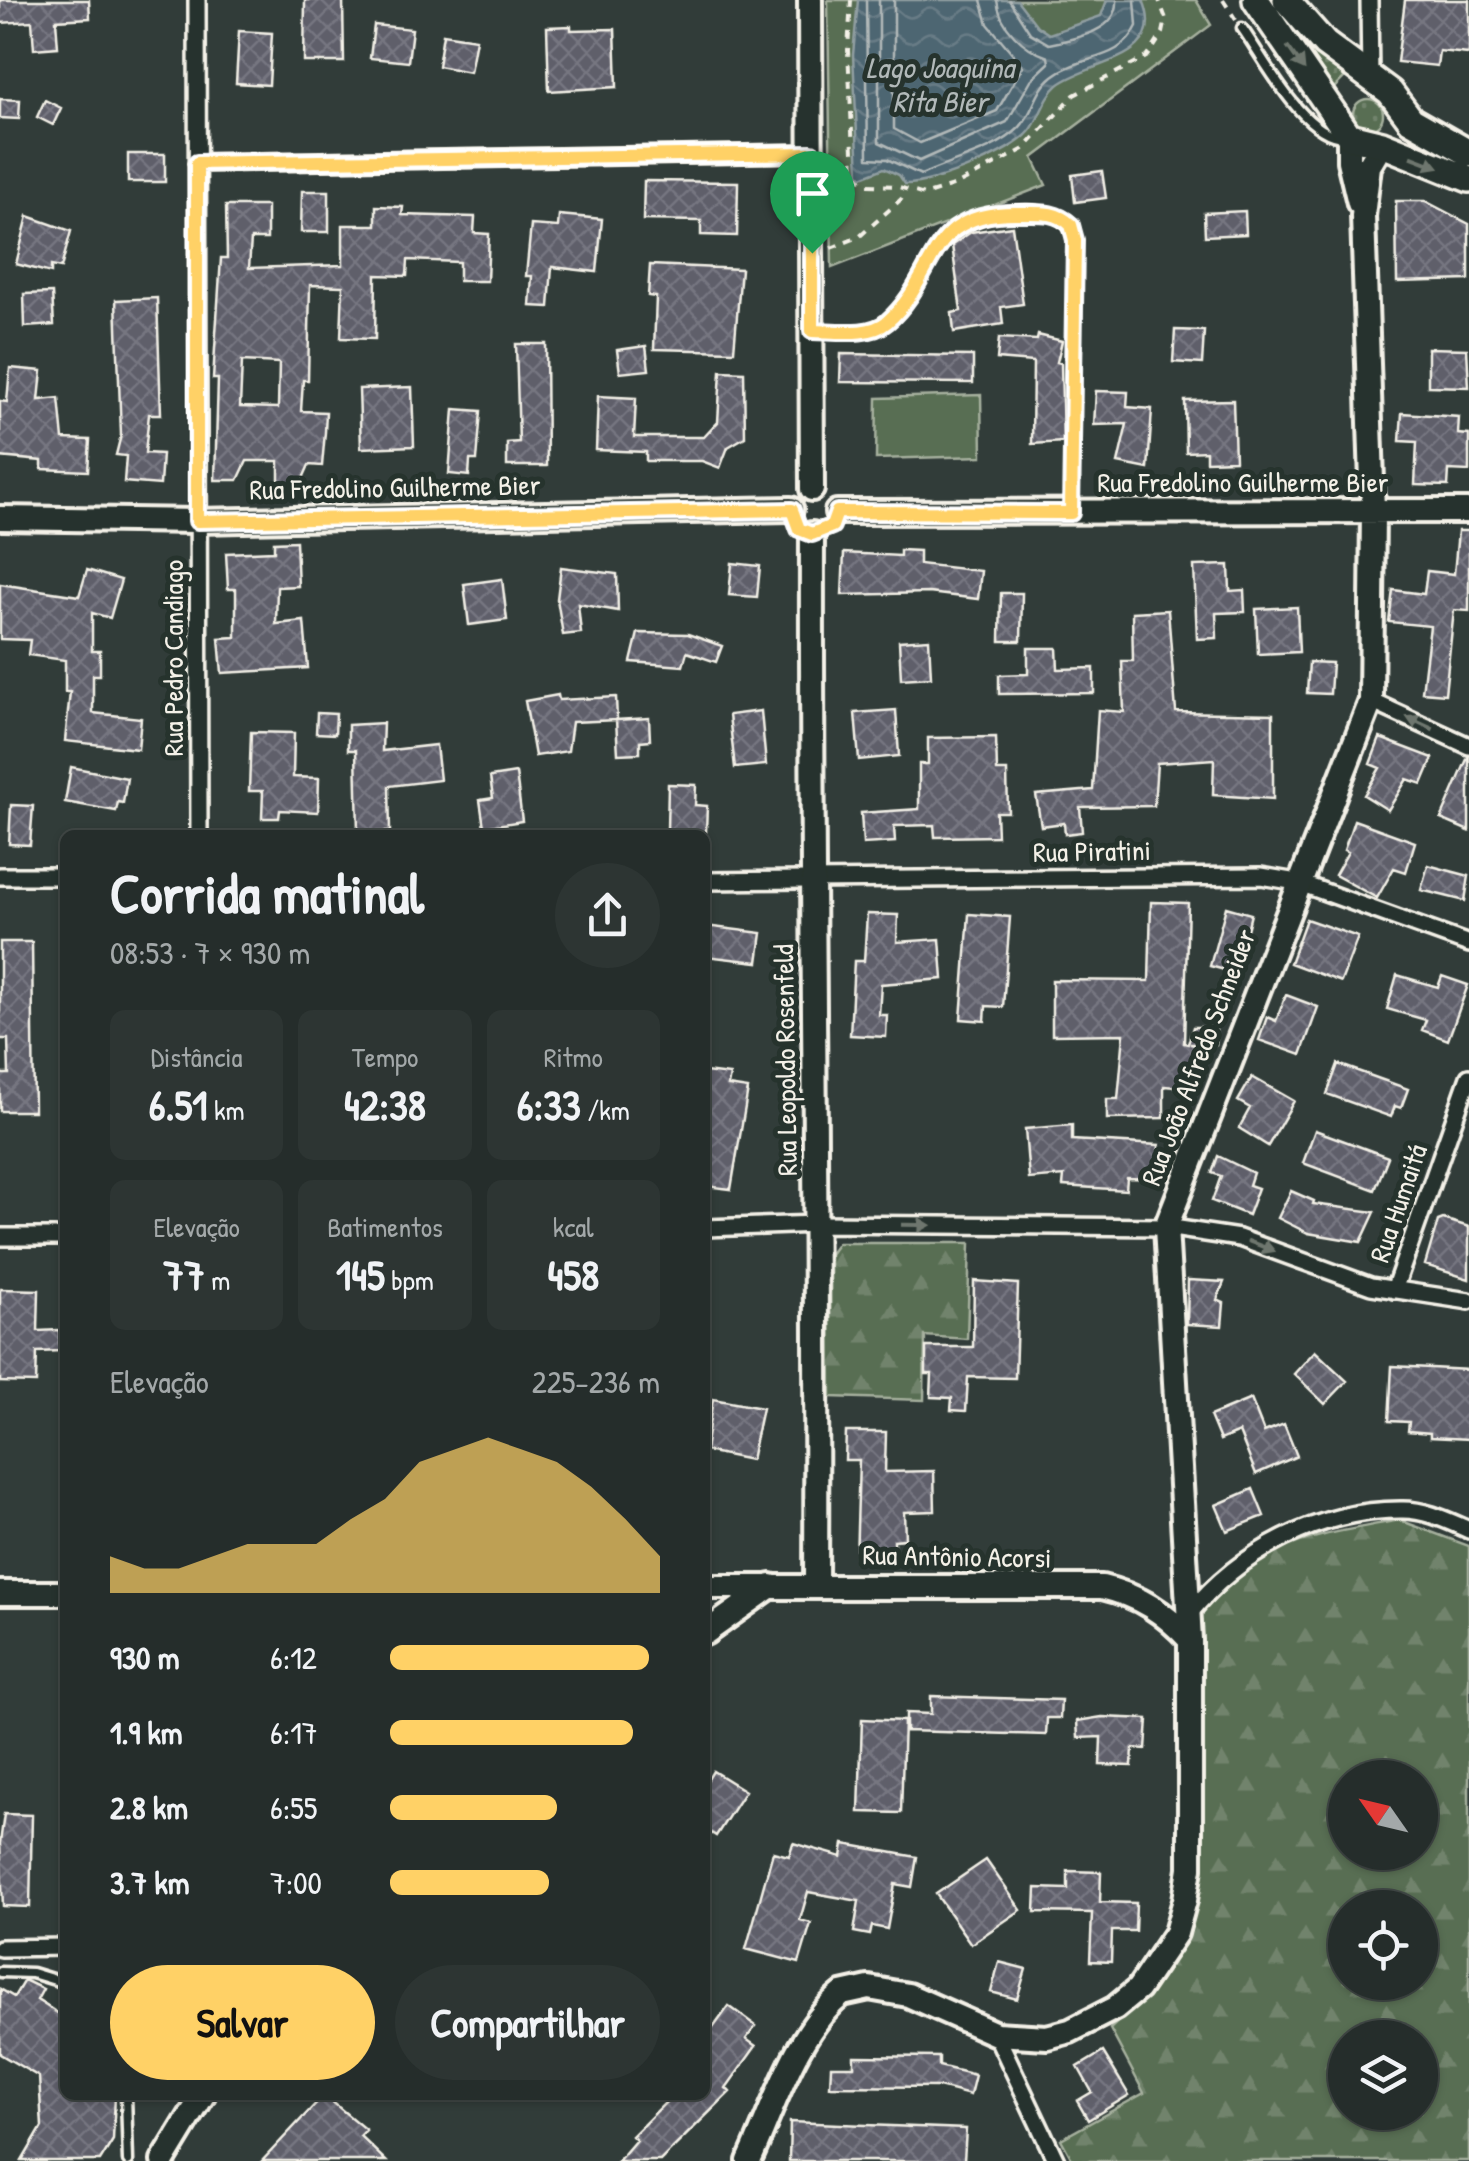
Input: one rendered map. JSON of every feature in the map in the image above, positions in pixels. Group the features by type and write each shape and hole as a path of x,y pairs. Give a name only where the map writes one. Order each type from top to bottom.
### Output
{"main road":[{"path":"1256,0 1343,126 1469,179"},
{"path":"1286,0 1325,44 1390,92 1396,104 1426,132 1469,153"},
{"path":"1343,126 1345,95 1370,79"},
{"path":"1382,144 1396,128 1396,104"}],"street":[{"name":"Rua Pedro Candiago","path":"197,0 199,830"},
{"path":"810,0 812,489"},
{"path":"1368,0 1370,79"},
{"name":"Rua João Alfredo Schneider","path":"1343,126 1363,216"},
{"name":"Rua João Alfredo Schneider","path":"996,2034 1048,2037 1090,2023 1138,1989 1176,1933 1190,1868 1188,1628 1166,1227 1371,700 1372,512 1363,216 1369,166 1382,144"},
{"path":"197,163 812,153"},
{"path":"812,489 826,492 837,512 832,526 812,534 799,529 792,510 798,495 812,489"},
{"name":"Rua Fredolino Guilherme Bier","path":"0,518 197,521 792,510"},
{"name":"Rua Fredolino Guilherme Bier","path":"837,512 1469,511"},
{"name":"Rua Leopoldo Rosenfeld","path":"812,534 811,882 818,1224 816,1584"},
{"path":"1371,700 1469,746"},
{"path":"0,876 60,876"},
{"name":"Rua Piratini","path":"710,881 1261,876 1297,882 1469,944"},
{"name":"Rua Humaitá","path":"1394,1290 1469,1077"},
{"path":"710,1228 818,1224 1166,1227 1239,1238 1349,1280 1469,1301"},
{"path":"0,1237 60,1237"},
{"path":"1188,1628 1244,1557 1287,1536 1402,1510 1431,1514 1469,1530"},
{"name":"Rua Antônio Acorsi","path":"710,1586 1102,1587 1146,1602 1188,1628"},
{"path":"710,1629 771,1586"},
{"path":"0,1593 60,1594"},
{"path":"0,1948 60,1947"},
{"path":"749,2161 814,2025 842,1994 869,1988 908,1995 996,2034 1056,2161"},
{"path":"162,2161 200,2100"}],"lane":[{"path":"1242,28 1311,123 1332,137 1343,126"},
{"path":"812,331 872,330 887,323 939,245 956,228 978,217 1001,212 1062,217 1071,225 1075,240 1071,513"},
{"path":"0,1972 32,1973 60,1981"},
{"path":"126,2100 128,2161"}],"path":[{"path":"851,0 848,50 854,172 866,185 896,186 924,195 956,185 1024,148 1074,95 1148,56 1163,34 1166,19 1159,0"},
{"path":"1223,0 1242,28"},
{"path":"812,253 860,237 909,192"}],"green space":[{"path":"828,0 1196,0 1211,25 1033,158 1046,185 832,268"},
{"path":"1268,0 1274,0 1345,77 1333,89"},
{"path":"1368,99 1379,103 1383,114 1379,125 1368,129 1357,125 1353,114 1357,103"},
{"path":"981,395 982,456 876,459 877,398"},
{"path":"838,1243 970,1243 967,1339 925,1336 924,1400 831,1397 830,1254"},
{"path":"1399,1520 1469,1546 1469,2161 1073,2161 1061,2139 1144,2093 1110,2029 1151,1991 1178,1946 1200,1616 1244,1571 1288,1546"}],"water":[{"name":"Lago Joaquina Rita Bier","path":"858,0 1017,0 1037,26 1049,34 1101,16 1107,0 1143,0 1148,20 1145,36 1135,47 1058,85 1021,140 952,173 905,184 899,175 884,168 862,177 859,173 853,55"}],"building":[{"path":"0,0 89,0 90,18 56,20 58,47 34,49 32,21 0,23"},
{"path":"305,0 343,0 344,62 304,62"},
{"path":"1405,0 1469,0 1469,54 1439,51 1437,66 1397,62"},
{"path":"374,25 412,29 408,62 370,58"},
{"path":"571,26 571,30 615,29 617,87 549,91 547,27"},
{"path":"239,31 272,33 269,85 236,83"},
{"path":"443,34 476,39 470,72 438,66"},
{"path":"0,99 20,100 19,119 0,118"},
{"path":"45,100 61,108 53,125 37,117"},
{"path":"128,154 165,154 165,182 128,182"},
{"path":"1102,171 1106,198 1075,202 1072,175"},
{"path":"644,181 738,182 737,236 701,235 701,221 643,220"},
{"path":"302,191 329,191 329,232 301,232"},
{"path":"1396,201 1425,201 1469,224 1469,280 1397,282"},
{"path":"226,206 267,206 267,239 251,239 249,268 343,265 343,225 376,225 376,206 403,207 402,215 475,217 474,233 489,234 487,281 459,281 459,262 408,260 407,276 376,275 375,339 341,338 343,286 310,285 308,380 303,380 301,411 326,412 322,466 309,465 300,485 279,485 279,461 247,461 238,480 215,480 218,379 213,379 221,258 227,258","holes":["242,361 279,363 278,408 240,407"]},
{"path":"1245,211 1246,234 1205,236 1204,213"},
{"path":"559,215 602,219 597,272 552,267 549,307 530,306 532,276 526,276 531,225 558,227"},
{"path":"28,216 71,231 61,268 51,266 51,273 16,264"},
{"path":"1012,226 1023,304 1001,307 1003,324 954,332 952,313 961,311 952,245 971,232"},
{"path":"650,265 741,269 734,351 654,349 656,297 648,296"},
{"path":"52,293 54,325 25,327 24,294"},
{"path":"157,298 161,414 149,414 145,453 162,454 160,485 124,482 126,456 116,455 121,435 116,300"},
{"path":"1175,330 1204,331 1202,364 1173,362"},
{"path":"1038,335 1062,341 1057,362 1061,363 1063,442 1032,444 1033,362 997,359 999,338 1037,340"},
{"path":"516,344 546,344 547,466 507,466 507,443 519,442"},
{"path":"646,346 649,370 620,373 617,350"},
{"path":"1428,348 1467,349 1469,387 1428,386"},
{"path":"841,354 973,356 973,383 840,382"},
{"path":"10,368 42,371 39,400 59,398 63,439 90,440 88,471 42,469 42,461 0,457 0,401 7,402"},
{"path":"721,371 744,372 745,437 728,447 720,468 702,461 646,461 646,452 596,450 598,396 636,398 634,437 704,437 718,422"},
{"path":"412,387 414,446 361,448 359,389"},
{"path":"1096,391 1128,392 1127,407 1152,409 1148,469 1118,463 1127,424 1094,425"},
{"path":"1233,400 1235,460 1206,461 1206,451 1186,452 1185,401"},
{"path":"454,409 481,411 477,460 470,460 469,476 449,474"},
{"path":"1402,413 1459,417 1458,434 1469,435 1469,471 1449,470 1448,486 1415,485 1417,442 1400,441"},
{"path":"1458,531 1469,531 1469,611 1454,610 1445,694 1422,692 1430,626 1389,622 1393,590 1424,594 1427,571 1454,574"},
{"path":"296,541 298,586 277,587 276,624 304,621 308,668 222,673 219,638 236,637 236,589 228,589 226,553 274,551 274,542"},
{"path":"900,550 919,551 919,564 981,571 978,599 929,593 842,595 844,553 900,556"},
{"path":"732,563 760,566 757,597 729,595"},
{"path":"1229,565 1230,591 1244,590 1245,612 1216,613 1217,638 1197,639 1194,566"},
{"path":"561,567 617,574 618,611 578,604 581,633 563,635 557,599"},
{"path":"87,570 121,580 110,618 92,613 92,651 100,651 100,675 93,675 93,713 141,718 138,749 65,741 70,692 65,692 65,660 28,655 30,640 0,639 0,584 79,596"},
{"path":"502,579 507,620 469,625 464,584"},
{"path":"1001,593 1022,593 1021,641 1000,641"},
{"path":"1297,607 1299,652 1258,654 1256,609"},
{"path":"1168,610 1176,712 1273,714 1273,799 1213,795 1214,759 1157,763 1154,806 1080,807 1082,832 1065,834 1064,823 1041,826 1036,795 1093,790 1098,710 1124,712 1122,661 1133,661 1132,612"},
{"path":"638,633 688,634 722,646 716,662 687,652 683,666 631,662"},
{"path":"929,639 931,677 901,679 899,641"},
{"path":"1028,648 1057,648 1058,669 1094,668 1094,693 999,694 999,675 1028,674"},
{"path":"1309,662 1332,663 1330,694 1307,693"},
{"path":"558,695 559,700 616,697 617,720 572,722 568,751 535,756 525,701"},
{"path":"896,710 899,756 859,760 855,713"},
{"path":"761,711 766,765 735,768 729,715"},
{"path":"317,713 336,714 335,734 316,733"},
{"path":"649,718 650,740 640,741 640,753 618,754 616,720"},
{"path":"383,723 382,751 436,745 440,780 389,786 390,830 358,830 356,750 348,750 348,725"},
{"path":"251,732 294,733 293,777 319,778 318,812 280,810 279,818 262,818 263,791 249,791"},
{"path":"996,737 997,771 1007,771 1008,812 996,812 997,836 935,837 934,825 894,826 895,842 863,844 861,813 919,809 919,764 928,764 928,738"},
{"path":"1380,738 1433,758 1422,784 1407,779 1388,810 1364,795 1380,768 1370,764"},
{"path":"1469,757 1469,831 1441,819"},
{"path":"71,767 127,778 123,803 118,802 116,811 65,802"},
{"path":"516,773 522,821 484,827 480,800 493,798 490,777"},
{"path":"668,784 696,785 695,805 707,806 706,830 667,830"},
{"path":"11,805 33,806 30,845 9,844"},
{"path":"1354,820 1415,842 1406,872 1394,868 1377,898 1335,875 1348,852 1344,850"},
{"path":"1428,865 1469,876 1465,901 1421,890"},
{"path":"1151,902 1188,903 1184,1043 1188,1044 1193,1027 1216,1027 1216,1044 1190,1044 1196,1045 1191,1088 1164,1086 1164,1118 1107,1119 1107,1099 1118,1099 1124,1034 1052,1035 1052,980 1149,981"},
{"path":"1226,907 1251,914 1236,973 1210,966"},
{"path":"867,914 898,915 897,942 940,939 943,979 881,984 879,1015 887,1015 886,1037 850,1035 854,961 864,961"},
{"path":"969,914 1010,917 1003,1007 986,1006 985,1021 961,1019"},
{"path":"1306,919 1358,937 1341,982 1290,963"},
{"path":"710,927 762,933 758,962 710,957"},
{"path":"0,942 32,942 34,1111 0,1111 0,1074 9,1074 8,1039 0,1039"},
{"path":"1397,975 1438,987 1442,976 1468,985 1448,1040 1422,1030 1426,1020 1387,1009"},
{"path":"1286,995 1318,1007 1301,1055 1259,1040 1267,1017 1276,1021"},
{"path":"1338,1064 1408,1089 1401,1108 1395,1106 1391,1117 1327,1094"},
{"path":"710,1073 730,1075 728,1086 748,1089 731,1189 710,1187"},
{"path":"1252,1077 1294,1101 1268,1146 1239,1128 1250,1108 1238,1101"},
{"path":"1072,1125 1072,1140 1159,1145 1157,1179 1127,1178 1126,1190 1063,1186 1064,1176 1029,1179 1025,1129"},
{"path":"1315,1130 1388,1157 1375,1190 1303,1163"},
{"path":"1218,1156 1253,1173 1249,1185 1258,1188 1248,1215 1212,1201 1221,1176 1212,1173"},
{"path":"1291,1191 1314,1201 1313,1204 1375,1212 1361,1242 1308,1233 1278,1218"},
{"path":"1438,1221 1469,1227 1469,1279 1425,1265"},
{"path":"1188,1280 1224,1282 1217,1300 1224,1303 1222,1326 1187,1324"},
{"path":"974,1281 1018,1284 1015,1378 968,1377 966,1411 951,1410 952,1398 931,1397 932,1374 926,1374 926,1347 973,1347"},
{"path":"0,1289 39,1290 38,1331 59,1330 60,1351 37,1352 36,1383 0,1382"},
{"path":"1315,1351 1347,1381 1325,1404 1294,1374"},
{"path":"1392,1366 1469,1370 1469,1439 1430,1437 1430,1433 1408,1431 1409,1422 1389,1421"},
{"path":"713,1399 762,1408 751,1460 710,1452"},
{"path":"1251,1399 1264,1432 1284,1424 1297,1456 1256,1474 1239,1432 1220,1440 1210,1416"},
{"path":"846,1432 886,1432 885,1472 934,1471 935,1511 904,1512 905,1539 894,1540 894,1561 856,1562 859,1460 845,1460"},
{"path":"1253,1489 1264,1516 1227,1531 1216,1505"},
{"path":"931,1696 1061,1700 1060,1718 1047,1718 1046,1735 906,1731 906,1713 931,1714"},
{"path":"1102,1717 1148,1719 1146,1749 1133,1748 1132,1766 1100,1765 1101,1737 1078,1738 1077,1721"},
{"path":"862,1719 904,1721 901,1813 859,1812"},
{"path":"713,1771 745,1791 716,1836 710,1832"},
{"path":"4,1814 32,1815 30,1907 3,1906 0,1843"},
{"path":"793,1843 842,1857 844,1844 917,1857 912,1887 895,1884 887,1929 872,1926 870,1935 854,1932 859,1901 808,1892 800,1920 811,1923 799,1963 746,1949 773,1852 789,1856"},
{"path":"986,1860 1021,1910 971,1944 936,1894"},
{"path":"1068,1871 1101,1872 1100,1902 1136,1903 1135,1931 1112,1931 1111,1962 1090,1961 1092,1913 1035,1912 1036,1888 1068,1889"},
{"path":"999,1962 1026,1969 1017,1999 991,1992"},
{"path":"24,1980 43,1989 37,2000 60,2015 60,2100 115,2100 113,2140 100,2161 22,2161 42,2127 39,2077 0,2054 0,1989 14,1997"},
{"path":"729,2006 756,2026 746,2039 756,2046 726,2088 730,2092 660,2161 618,2161 636,2140 632,2136 668,2100 710,2100 710,2032"},
{"path":"1103,2052 1129,2095 1088,2120 1077,2101 1092,2092 1078,2067"},
{"path":"854,2056 939,2057 939,2066 975,2075 970,2095 939,2087 830,2086 831,2066 854,2066"},
{"path":"319,2100 330,2100 366,2130 360,2136 386,2161 262,2161"},
{"path":"790,2122 966,2129 964,2161 789,2161"}],"route":[{"path":"812,153 812,253 812,331 872,330 887,323 939,245 956,228 1001,212 1050,213 1071,225 1075,240 1071,513 837,512 832,526 812,534 794,523 792,510 197,521 197,163 812,153"}]}
